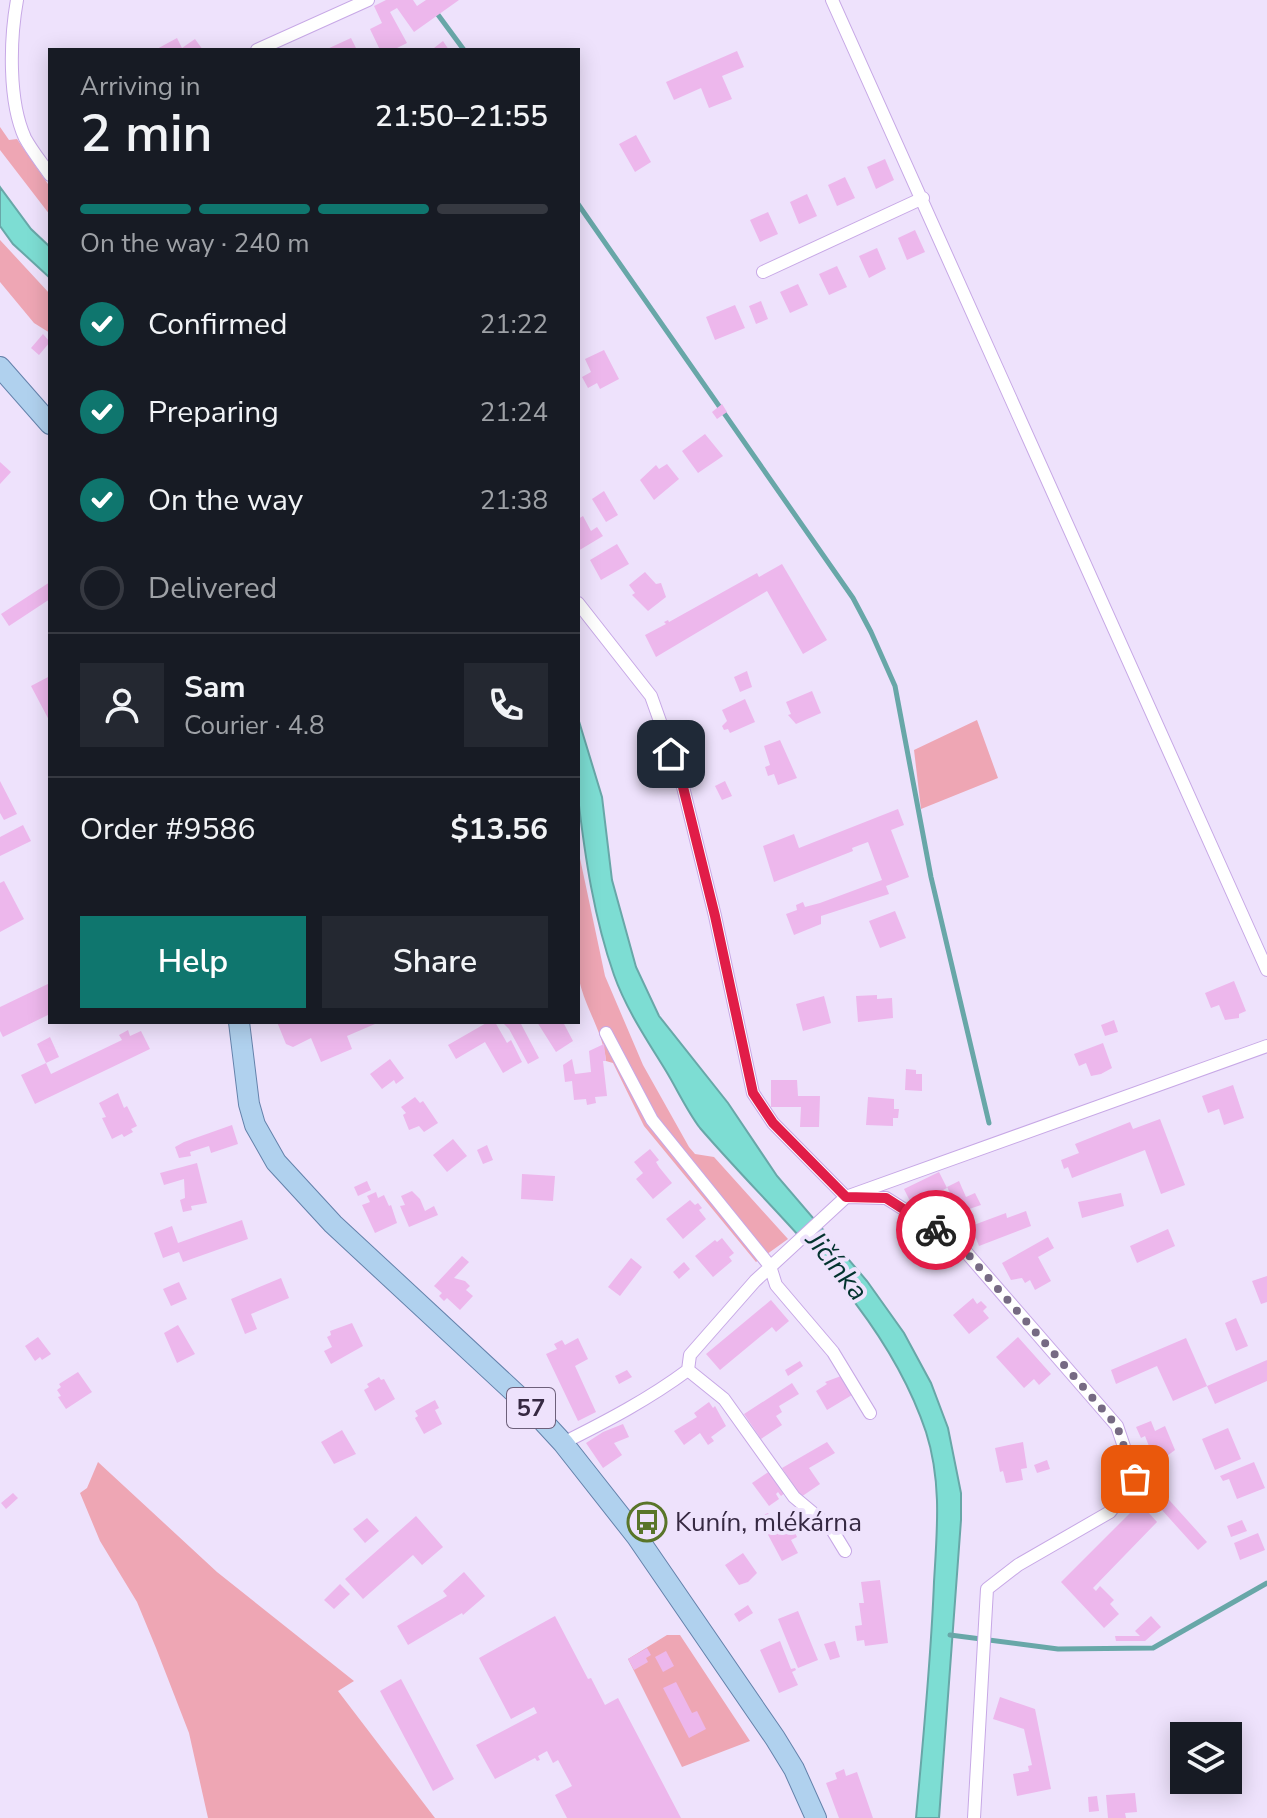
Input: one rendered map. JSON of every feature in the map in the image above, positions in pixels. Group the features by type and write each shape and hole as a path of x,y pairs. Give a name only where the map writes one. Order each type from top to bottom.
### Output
{"main road":[{"path":"0,367 48,422"},
{"name":"57","path":"239,1024 249,1104 255,1125 276,1162 333,1224 528,1405 563,1443 637,1537 727,1667 794,1769 816,1818"}],"street":[{"path":"17,0 11,33 14,91 25,136 48,172"},
{"path":"261,48 368,0"},
{"path":"832,0 1267,970"},
{"path":"763,272 923,198"},
{"path":"580,606 651,696 682,783 715,916 753,1093 773,1123 846,1197 886,1198 959,1244 1117,1426 1135,1479 1110,1512 1018,1565 987,1589 974,1818"},
{"path":"606,1033 652,1120 770,1266 776,1285 833,1352 870,1413"},
{"path":"563,1443 635,1406 688,1370 690,1355 770,1266 846,1197 1267,1046"},
{"path":"688,1370 724,1399 794,1497 831,1528 845,1551"}],"shaded area":[{"path":"0,127 9,140 17,139 48,184 48,212 0,150"},
{"path":"0,240 48,292 48,332 34,323 0,282"},
{"path":"977,720 998,778 921,809 914,750"},
{"path":"580,858 605,976 643,1065 689,1147 695,1154 714,1157 788,1239 756,1262 644,1126 613,1063 606,1061 580,984"},
{"path":"98,1462 217,1572 354,1681 338,1691 435,1818 208,1818 189,1733 156,1648 137,1602 100,1541 80,1493 87,1488"},
{"path":"667,1635 680,1635 750,1741 682,1767 628,1659"}],"water":[{"path":"0,187 31,229 48,245 48,276 13,244 0,226"},
{"name":"Jičínka","path":"580,725 602,797 612,880 636,967 659,1016 728,1103 777,1176 867,1281 904,1333 931,1383 948,1428 961,1493 961,1520 939,1818 916,1818 929,1671 937,1525 934,1469 926,1432 908,1388 885,1346 858,1307 797,1234 700,1128 637,1024 614,975 587,865 580,810"}],"building":[{"path":"386,0 413,0 417,6 426,0 459,0 414,32 397,8 390,12 407,43 397,48 379,48 370,29 382,23 374,6"},
{"path":"177,38 182,48 159,48"},
{"path":"351,38 356,48 329,48"},
{"path":"195,39 202,48 182,48"},
{"path":"443,41 448,48 434,48"},
{"path":"737,51 744,67 722,76 732,99 709,108 701,88 674,100 666,82"},
{"path":"636,135 651,162 635,172 619,144"},
{"path":"885,159 894,180 876,189 867,167"},
{"path":"845,177 855,198 837,206 828,185"},
{"path":"807,194 817,216 799,224 790,202"},
{"path":"768,212 778,234 760,242 750,220"},
{"path":"915,230 925,252 907,260 898,238"},
{"path":"877,248 886,269 869,278 859,256"},
{"path":"837,266 847,287 829,295 819,274"},
{"path":"798,284 808,305 790,313 780,292"},
{"path":"761,301 768,319 756,324 749,306"},
{"path":"735,305 745,328 715,340 706,317"},
{"path":"43,334 48,340 39,355 31,348"},
{"path":"604,350 619,379 600,389 597,383 588,388 582,377 591,372 585,359"},
{"path":"722,404 727,412 717,419 712,412"},
{"path":"705,434 723,456 698,473 682,451"},
{"path":"0,462 11,472 0,484"},
{"path":"667,464 679,479 654,500 640,480 656,465 659,469"},
{"path":"604,491 618,515 606,522 592,499"},
{"path":"583,516 591,531 597,527 603,536 580,550 580,518"},
{"path":"617,544 629,564 601,580 590,560"},
{"path":"782,564 827,640 803,654 767,591 656,657 645,635 757,573 759,577"},
{"path":"645,572 656,584 661,583 666,597 648,611 632,595 635,593 629,585"},
{"path":"48,583 48,600 9,626 1,614"},
{"path":"747,671 752,687 740,692 734,677"},
{"path":"48,677 48,718 31,686"},
{"path":"812,691 821,713 796,724 788,715 791,714 786,702"},
{"path":"745,699 755,722 730,733 728,729 724,730 722,726 727,721 722,710"},
{"path":"780,740 797,778 778,785 774,774 768,776 765,767 770,765 764,746"},
{"path":"0,781 17,814 4,820 0,813"},
{"path":"725,781 732,796 722,800 715,786"},
{"path":"898,809 904,825 891,830 909,877 886,886 889,894 821,916 821,924 794,935 786,914 797,910 796,905 803,902 805,907 820,903 882,880 868,842 852,848 853,851 774,882 763,846 794,834 799,848"},
{"path":"23,825 31,841 0,856 0,837"},
{"path":"4,881 24,919 0,932 0,883"},
{"path":"895,911 906,938 880,948 869,921"},
{"path":"1234,981 1246,1011 1239,1014 1239,1018 1225,1020 1219,1005 1211,1008 1205,993"},
{"path":"48,984 48,1015 3,1037 0,1007"},
{"path":"877,995 877,999 892,998 893,1018 858,1022 856,996"},
{"path":"824,996 831,1023 803,1031 796,1004"},
{"path":"1114,1020 1118,1032 1105,1036 1101,1025"},
{"path":"278,1024 375,1024 347,1036 352,1049 321,1062 311,1038 293,1047 286,1044"},
{"path":"485,1024 496,1024 507,1043 511,1040 522,1062 503,1073 485,1042 456,1059 448,1045"},
{"path":"504,1024 521,1024 539,1058 528,1064"},
{"path":"538,1024 564,1024 573,1041 556,1052"},
{"path":"128,1030 130,1036 141,1031 150,1049 35,1104 21,1075 46,1063 51,1074 122,1040 119,1035"},
{"path":"50,1037 59,1057 46,1063 37,1044"},
{"path":"1103,1043 1112,1068 1091,1076 1086,1063 1079,1066 1074,1054"},
{"path":"604,1044 607,1096 595,1097 596,1103 587,1105 586,1099 574,1100 572,1081 565,1082 563,1065 572,1059 575,1074 591,1072 589,1051"},
{"path":"390,1059 404,1078 396,1084 394,1080 382,1089 370,1074"},
{"path":"906,1069 922,1074 922,1091 905,1090"},
{"path":"771,1080 797,1080 798,1096 820,1096 819,1127 800,1127 801,1107 771,1107"},
{"path":"1233,1085 1244,1118 1224,1125 1219,1109 1208,1113 1202,1096"},
{"path":"118,1093 137,1126 124,1137 122,1134 112,1139 99,1103"},
{"path":"415,1097 420,1103 423,1101 438,1123 424,1132 419,1126 409,1130 403,1115 406,1113 401,1107"},
{"path":"868,1097 894,1099 894,1109 899,1109 898,1118 893,1118 893,1126 866,1125"},
{"path":"1160,1119 1185,1185 1161,1194 1145,1150 1072,1178 1068,1167 1064,1169 1061,1160 1079,1153 1075,1144 1130,1122 1133,1129"},
{"path":"232,1125 238,1144 211,1153 209,1146 190,1152 191,1156 179,1158 175,1147"},
{"path":"453,1139 467,1156 447,1172 433,1155"},
{"path":"487,1145 493,1160 483,1164 477,1150"},
{"path":"650,1149 672,1183 653,1199 636,1179 643,1173 634,1162"},
{"path":"197,1163 207,1203 191,1206 192,1210 183,1212 180,1200 185,1198 184,1179 164,1185 160,1173"},
{"path":"939,1172 947,1188 912,1205 904,1189"},
{"path":"522,1174 555,1176 553,1201 521,1199"},
{"path":"367,1181 371,1190 358,1196 354,1187"},
{"path":"959,1181 966,1197 975,1193 981,1205 946,1217 942,1207 955,1203 947,1187"},
{"path":"412,1191 425,1211 434,1206 438,1215 409,1227 400,1206 405,1205 401,1196"},
{"path":"376,1192 378,1198 384,1195 391,1205 397,1223 375,1233 362,1205 370,1202 367,1196"},
{"path":"1121,1193 1124,1206 1082,1218 1078,1202"},
{"path":"690,1200 695,1205 698,1203 706,1219 683,1239 666,1219"},
{"path":"1026,1211 1031,1226 979,1246 971,1226 1006,1213 1007,1218"},
{"path":"242,1220 248,1239 183,1262 179,1252 163,1258 154,1233 172,1226 178,1243"},
{"path":"914,1229 932,1243 919,1260 901,1247"},
{"path":"1168,1229 1175,1246 1137,1263 1130,1246"},
{"path":"1048,1237 1054,1248 1038,1257 1051,1281 1035,1290 1030,1280 1025,1283 1022,1278 1011,1280 1002,1263"},
{"path":"722,1238 734,1253 729,1257 732,1261 713,1277 695,1256"},
{"path":"462,1256 469,1262 454,1278 465,1281 470,1286 466,1290 473,1296 460,1310 447,1298 444,1301 439,1296 442,1293 434,1286"},
{"path":"631,1258 642,1267 620,1296 608,1287"},
{"path":"684,1262 690,1269 679,1279 673,1272"},
{"path":"1267,1276 1267,1302 1261,1304 1252,1281"},
{"path":"281,1278 289,1298 251,1314 257,1329 245,1334 231,1299"},
{"path":"179,1282 187,1299 171,1306 163,1289"},
{"path":"973,1298 977,1304 981,1301 987,1307 983,1311 989,1318 969,1334 953,1315"},
{"path":"771,1300 789,1321 776,1332 772,1327 720,1370 706,1354"},
{"path":"1236,1318 1248,1346 1236,1351 1225,1323"},
{"path":"352,1323 363,1346 331,1364 324,1351 332,1347 327,1337 331,1335 330,1331"},
{"path":"178,1325 195,1354 177,1363 164,1333"},
{"path":"38,1337 51,1354 35,1361 25,1346"},
{"path":"1018,1337 1051,1374 1039,1385 1034,1379 1024,1388 996,1357"},
{"path":"578,1338 588,1359 575,1366 596,1412 578,1421 546,1354 557,1349 554,1344 562,1340 565,1345"},
{"path":"1186,1338 1207,1386 1173,1401 1157,1366 1116,1384 1111,1370"},
{"path":"1267,1360 1267,1381 1215,1404 1207,1386"},
{"path":"800,1361 803,1366 788,1376 785,1370"},
{"path":"627,1370 632,1377 619,1384 615,1376"},
{"path":"78,1372 92,1392 66,1409 57,1390 61,1387 59,1384"},
{"path":"841,1376 852,1395 827,1410 816,1391 827,1384 825,1382"},
{"path":"379,1377 384,1379 395,1399 375,1411 364,1390 369,1387 367,1384"},
{"path":"792,1383 799,1394 779,1406 782,1412 776,1416 782,1425 761,1439 744,1414"},
{"path":"435,1400 439,1408 435,1410 442,1424 424,1434 415,1418 418,1416 415,1411"},
{"path":"709,1402 713,1408 715,1406 726,1426 711,1437 714,1441 708,1445 700,1433 684,1445 674,1431 697,1417 694,1413"},
{"path":"1151,1421 1155,1431 1165,1426 1175,1450 1167,1456 1154,1459 1145,1436 1141,1438 1136,1427"},
{"path":"623,1424 629,1437 614,1443 622,1455 603,1468 586,1443"},
{"path":"1228,1428 1241,1459 1215,1470 1202,1439"},
{"path":"342,1430 356,1454 334,1464 321,1442"},
{"path":"827,1442 835,1453 809,1468 820,1484 801,1497 782,1468"},
{"path":"1023,1442 1027,1468 1021,1469 1023,1480 1006,1483 1003,1471 1000,1472 995,1448"},
{"path":"1047,1460 1050,1469 1037,1473 1034,1465"},
{"path":"1254,1462 1265,1488 1237,1499 1229,1479 1223,1481 1220,1476"},
{"path":"770,1471 786,1492 781,1496 778,1492 779,1499 769,1506 752,1483"},
{"path":"1161,1491 1207,1542 1198,1550 1152,1499"},
{"path":"13,1493 18,1498 6,1509 1,1503"},
{"path":"1140,1503 1157,1522 1093,1588 1096,1591 1100,1586 1114,1600 1110,1604 1119,1614 1104,1628 1061,1582"},
{"path":"803,1509 814,1519 794,1530 797,1537 791,1540 798,1553 782,1561 766,1531"},
{"path":"768,1513 773,1521 762,1528 756,1518"},
{"path":"416,1516 443,1547 422,1565 413,1555 363,1599 345,1579"},
{"path":"367,1518 379,1531 365,1543 353,1529"},
{"path":"1242,1520 1247,1531 1231,1537 1227,1526"},
{"path":"1258,1533 1265,1550 1240,1560 1234,1543"},
{"path":"743,1553 757,1573 748,1582 739,1585 725,1565"},
{"path":"464,1572 485,1596 463,1615 408,1645 397,1626 447,1596 443,1591"},
{"path":"880,1580 888,1643 865,1646 864,1640 857,1641 855,1626 862,1625 859,1603 864,1603 861,1582"},
{"path":"340,1584 350,1594 334,1609 324,1600"},
{"path":"748,1605 753,1613 739,1622 734,1614"},
{"path":"798,1611 818,1660 798,1668 778,1619"},
{"path":"555,1616 605,1705 618,1698 681,1818 567,1818 555,1795 572,1786 558,1760 553,1763 547,1751 538,1756 540,1760 535,1758 495,1779 476,1745 537,1713 534,1707 511,1719 479,1658"},
{"path":"1151,1616 1161,1627 1145,1641 1116,1641 1115,1636 1140,1636 1135,1631"},
{"path":"780,1641 791,1669 796,1670 792,1672 798,1685 779,1693 760,1650"},
{"path":"835,1641 840,1657 830,1660 824,1644"},
{"path":"647,1648 651,1655 646,1658 648,1662 634,1670 628,1659"},
{"path":"666,1651 674,1666 663,1672 655,1657"},
{"path":"401,1679 454,1779 433,1791 380,1691"},
{"path":"676,1682 692,1713 697,1711 706,1729 689,1738 663,1688"},
{"path":"1000,1697 1035,1709 1051,1789 1017,1796 1013,1774 1029,1771 1028,1766 1032,1765 1024,1729 993,1719"},
{"path":"844,1769 846,1776 857,1772 873,1818 839,1818 826,1783 837,1779 835,1773"},
{"path":"1135,1793 1137,1812 1125,1813 1126,1818 1108,1818 1106,1795"},
{"path":"1097,1796 1099,1811 1089,1812 1088,1797"}],"waterway":[{"path":"436,12 463,48"},
{"path":"580,207 853,598 871,632 895,686 931,877 989,1123"},
{"path":"950,1635 1058,1649 1153,1648 1267,1583"}],"way so far":[{"path":"936,1230 959,1244 1117,1426 1135,1479"}],"place":[{"name":"Kunín, mlékárna","path":"647,1522"}],"route":[{"path":"671,754 682,783 715,916 753,1093 773,1123 846,1197 886,1198 936,1230"}]}
